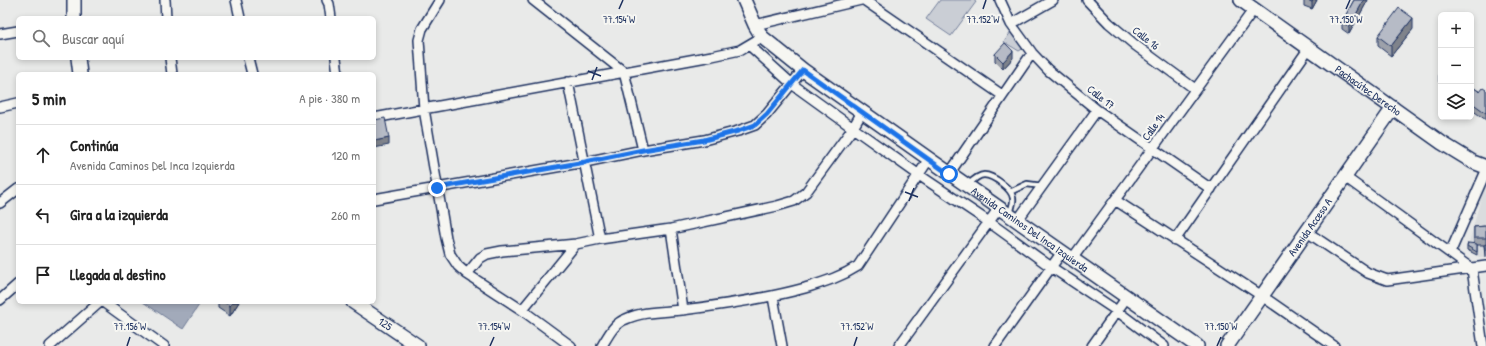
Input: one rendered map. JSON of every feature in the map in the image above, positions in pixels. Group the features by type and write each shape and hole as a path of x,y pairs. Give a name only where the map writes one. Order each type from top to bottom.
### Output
{"street":[{"path":"74,0 74,16"},
{"path":"165,0 166,16"},
{"path":"236,0 240,16"},
{"path":"440,0 422,28 420,40 424,109 450,254 458,266 467,274 522,310 571,346"},
{"path":"533,0 624,72 643,150"},
{"name":"Avenida Caminos Del Inca Izquierda","path":"744,0 755,26 762,37 803,70 966,186 1197,346"},
{"path":"755,26 863,0 1002,95"},
{"name":"Calle 17","path":"1000,0 1011,24 1032,53 1048,70 1097,110 1211,189"},
{"path":"1011,24 1053,0"},
{"name":"Calle 16","path":"1087,0 1109,23 1135,45 1195,89"},
{"name":"Pachacútec Derecho","path":"1240,0 1462,156 1486,167"},
{"path":"330,1 331,16"},
{"name":"Calle 14","path":"995,346 1051,267 1067,256 1115,200 1254,9"},
{"path":"0,34 16,31"},
{"path":"376,118 726,53 740,50 762,37"},
{"path":"749,45 792,84 919,175 1117,311 1164,346"},
{"path":"1175,240 1309,48"},
{"path":"949,174 1032,53"},
{"path":"78,60 80,72"},
{"path":"170,60 172,72"},
{"path":"248,60 252,72"},
{"path":"336,60 338,72"},
{"path":"376,199 704,140 755,125 767,114 803,70"},
{"path":"568,82 600,239"},
{"path":"0,107 16,103"},
{"name":"Avenida Acceso A","path":"1227,346 1393,108"},
{"path":"1014,219 1042,186 1097,110"},
{"path":"467,274 480,258 487,254 502,251 576,244 671,229 794,201 806,192 853,128 862,112"},
{"path":"602,346 616,325 625,319 639,314 683,310 773,297 830,281 845,275 858,266 929,160"},
{"path":"1450,253 1486,171"},
{"path":"1345,177 1472,269 1482,345"},
{"path":"0,203 16,191"},
{"path":"1115,200 1262,296 1334,346"},
{"path":"899,346 999,208"},
{"path":"671,229 683,310"},
{"path":"1307,232 1368,274 1387,280 1486,266"},
{"path":"522,310 576,244"},
{"path":"0,300 16,286"},
{"path":"773,297 782,346"},
{"path":"1092,346 1127,297"},
{"path":"50,346 98,304"},
{"path":"106,304 164,346"},
{"name":"125","path":"358,304 369,308 418,346"}],"lane":[{"path":"966,186 980,176 985,175 996,179 1012,192 1014,199 1014,219"},
{"path":"1012,192 1027,184 1042,186"}],"shaded area":[{"path":"940,0 973,0 976,2 951,36 926,19"},
{"path":"1013,29 1024,48 1019,51 1004,42"},
{"path":"1484,186 1486,187 1486,257 1479,257 1467,250"}],"water":[{"path":"146,304 198,304 199,305 183,329"}],"building":[{"path":"1354,0 1364,0 1349,27 1342,22"},
{"path":"1399,8 1413,18 1391,46 1378,36"},
{"path":"1005,43 1013,51 1003,62 995,54"},
{"path":"1474,88 1480,92 1483,88 1486,90 1486,113 1474,104"},
{"path":"385,118 389,138 376,141 376,120"},
{"path":"1486,226 1486,238 1474,238 1474,227"},
{"path":"1468,243 1477,244 1477,252 1467,246"}],"route":[{"path":"437,188 704,140 738,131 755,125 767,114 803,70 949,174"}]}
